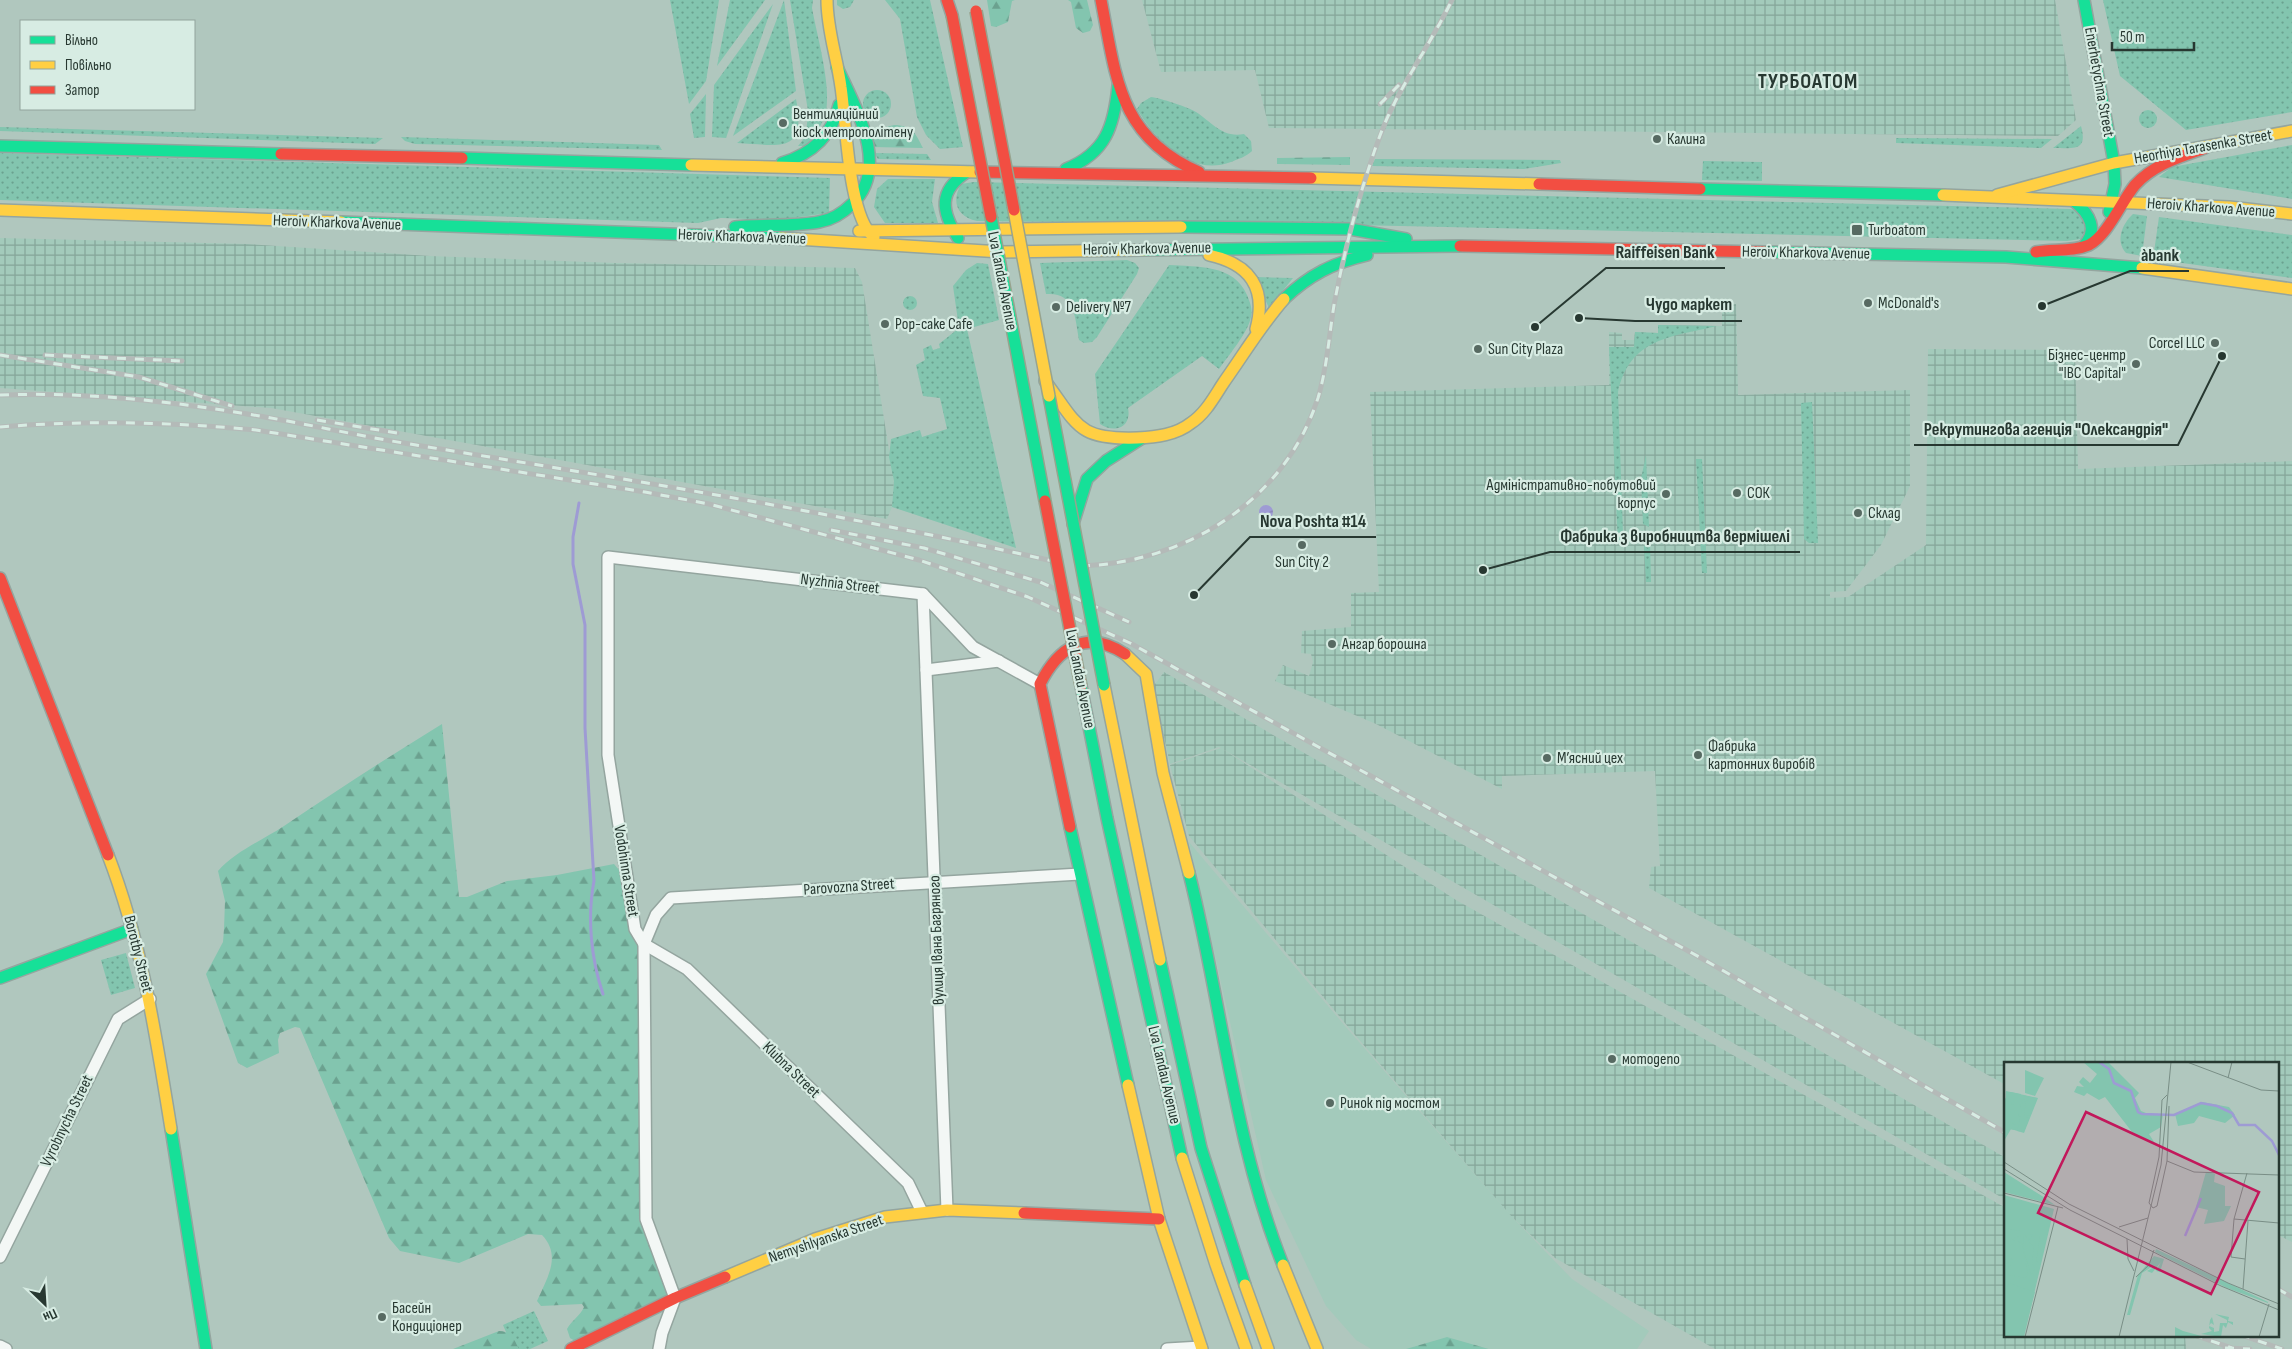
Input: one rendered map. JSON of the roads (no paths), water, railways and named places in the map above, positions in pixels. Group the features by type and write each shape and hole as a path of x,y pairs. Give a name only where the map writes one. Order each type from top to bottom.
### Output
{"main road":[{"path":"827,0 828,22 841,87 859,198 875,238 888,244"},
{"name":"Lva Landau Avenue","path":"948,0 1107,818 1181,1153 1216,1265 1246,1349"},
{"path":"1101,0 1118,85 1136,120 1156,144 1183,165 1209,175"},
{"name":"Enerhetychna Street","path":"2083,247 2095,242 2105,228 2117,203 2114,163 2084,0"},
{"name":"Lva Landau Avenue","path":"976,4 1045,381 1128,810 1201,1148 1236,1259 1268,1349"},
{"path":"706,236 739,226 818,223 835,216 859,198 868,184 872,168 859,120 837,67"},
{"path":"1054,172 1085,160 1104,141 1114,118 1118,85"},
{"path":"761,166 799,158 820,143 837,117 841,87"},
{"name":"Heorhiya Tarasenka Street","path":"1988,198 2114,163 2292,131"},
{"name":"Heroiv Kharkova Avenue","path":"0,146 967,172 1209,175 1988,198 2242,208 2292,214"},
{"path":"2117,203 2152,168 2205,148"},
{"path":"967,172 952,181 946,190 944,202 953,230 963,243 984,251"},
{"path":"2006,257 2047,250 2083,247 2091,238 2092,222 2086,211 2074,201"},
{"name":"Heroiv Kharkova Avenue","path":"0,210 706,236 1037,253 1146,248 1436,246 2006,257 2145,268 2292,289"},
{"path":"947,213 960,225 975,230"},
{"path":"706,236 735,231 1126,228 1350,229 1380,233 1436,246"},
{"path":"1045,381 1074,421 1084,430 1101,436 1142,438 1175,432 1198,417 1251,341 1289,292 1322,268 1353,257 1436,246"},
{"path":"1146,248 1219,256 1238,264 1255,283 1261,302 1260,317 1251,341"},
{"path":"1073,524 1087,479 1106,461 1142,438"},
{"name":"Borotby Street","path":"0,578 118,884 132,929 150,999 206,1349"},
{"path":"1202,1348 1159,1219 1080,874 1040,684 1047,668 1061,652 1084,643 1103,644 1119,649 1137,663 1146,674 1163,773 1192,886 1241,1129 1268,1227 1317,1349"},
{"path":"0,978 132,929"},
{"name":"Nemyshlyanska Street","path":"571,1349 675,1298 815,1239 885,1217 947,1210 1159,1219"}],"street":[{"name":"Nyzhnia Street","path":"608,558 923,594"},
{"name":"Vodohinna Street","path":"608,558 608,755 635,929 644,944 646,1219 675,1298"},
{"path":"923,594 973,647 1040,684"},
{"name":"вулиця Івана Багряного","path":"923,594 947,1210"},
{"path":"926,670 999,661"},
{"name":"Parovozna Street","path":"644,944 656,915 671,898 1080,874"},
{"name":"Klubna Street","path":"644,944 687,969 908,1184 922,1212"},
{"name":"Vyrobnycha Street","path":"0,1257 118,1019 150,999"},
{"path":"660,1349 662,1333 675,1298"},
{"path":"0,1346 6,1349"},
{"path":"1167,1349 1202,1348"}],"water":[{"path":"1266,505 1271,507 1273,512 1271,517 1266,519 1261,517 1259,512 1261,507"}],"waterway":[{"path":"579,503 573,537 573,564 585,625 585,728 594,881 591,909 591,938 603,994"}],"railway":[{"path":"1081,566 1120,562 1157,553 1193,539 1226,520 1256,496 1282,467 1303,435 1318,398 1324,375 1334,305 1344,258 1360,195 1378,142 1400,93 1452,0"},
{"path":"1380,104 1399,85"},
{"path":"0,355 139,377 232,406"},
{"path":"45,355 182,361"},
{"path":"0,395 30,394 121,398 241,413 817,513 898,528 1057,562"},
{"path":"317,420 397,433"},
{"path":"0,427 64,423 128,423 256,430 645,492 709,504 919,560 1028,597 1130,643 1701,958 2004,1132"},
{"path":"831,530 924,548 1040,582 1129,622"},
{"path":"2280,1290 2292,1297"},
{"path":"2197,1336 2232,1348"},
{"path":"2244,1336 2282,1349"},
{"path":"2225,1348 2250,1349"}],"place":[{"name":"Вентиляційний кіоск метрополітену","path":"783,123"},
{"name":"Калина","path":"1657,139"},
{"name":"Turboatom","path":"1857,230"},
{"name":"McDonald's","path":"1868,303"},
{"name":"àbank","path":"2042,306"},
{"name":"Delivery №7","path":"1056,307"},
{"name":"Чудо маркет","path":"1579,318"},
{"name":"Pop-cake Cafe","path":"885,324"},
{"name":"Raiffeisen Bank","path":"1535,327"},
{"name":"Corcel LLC","path":"2215,343"},
{"name":"Sun City Plaza","path":"1478,349"},
{"name":"Рекрутингова агенція \"Олександрія\"","path":"2222,356"},
{"name":"Бізнес-центр \"IBC Capital\"","path":"2136,364"},
{"name":"СОК","path":"1737,493"},
{"name":"Адміністративно-побутовий корпус","path":"1666,494"},
{"name":"Склад","path":"1858,513"},
{"name":"Sun City 2","path":"1302,545"},
{"name":"Фабрика з виробництва вермішелі","path":"1483,570"},
{"name":"Nova Poshta #14","path":"1194,595"},
{"name":"Ангар борошна","path":"1332,644"},
{"name":"Фабрика картонних виробів","path":"1698,755"},
{"name":"М’ясний цех","path":"1547,758"},
{"name":"мотодепо","path":"1612,1059"},
{"name":"Ринок під мостом","path":"1330,1103"},
{"name":"Басейн Кондиціонер","path":"382,1317"}],"district":[{"name":"ТУРБОАТОМ","path":"1808,81"}]}
